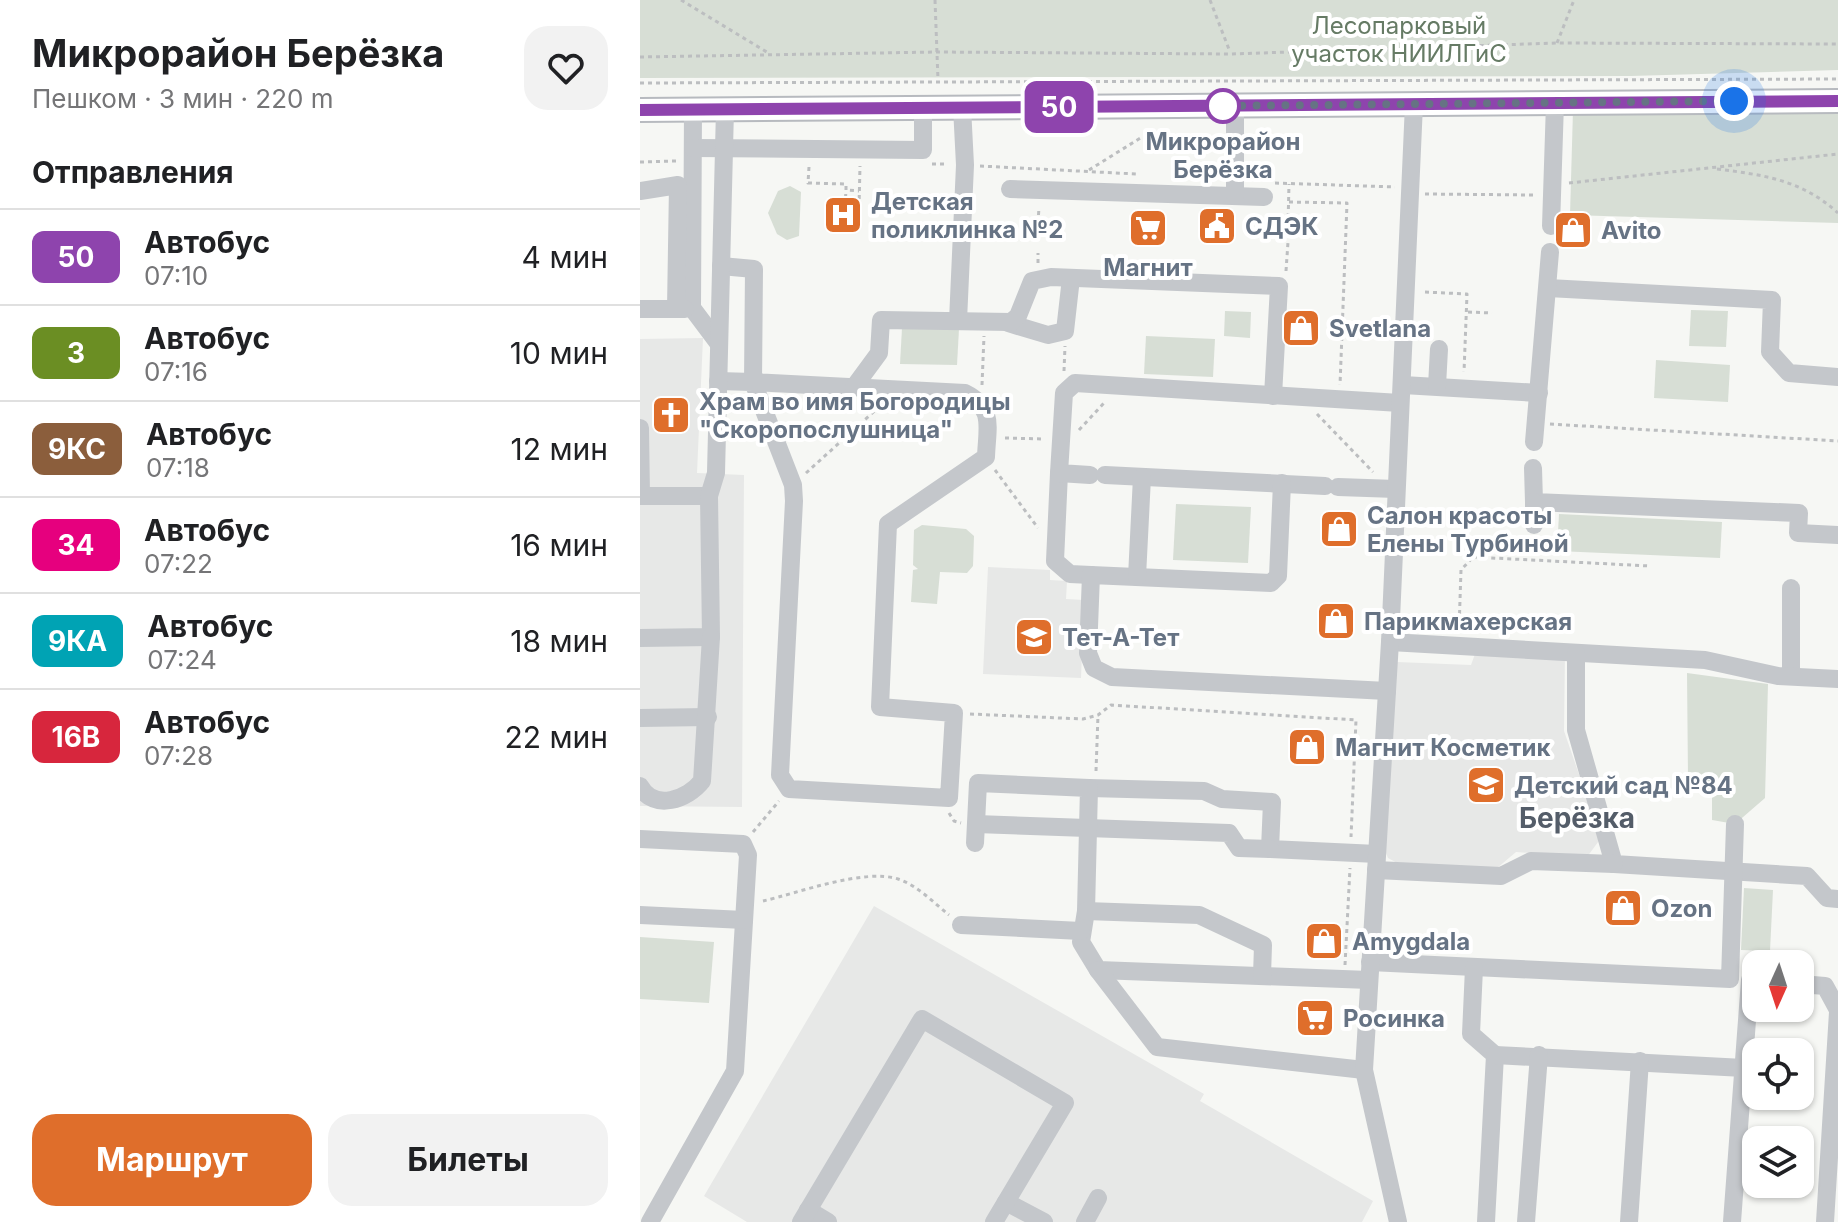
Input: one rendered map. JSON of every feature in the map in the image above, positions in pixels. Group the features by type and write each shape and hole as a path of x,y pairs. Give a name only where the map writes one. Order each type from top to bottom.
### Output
{"main road":[{"path":"640,110 1838,101"}],"lane":[{"path":"1551,226 1555,103"},
{"path":"1398,1222 1364,1070 1390,642 1387,488 1401,394 1414,104"},
{"path":"1235,106 1235,189"},
{"path":"958,321 965,165 962,107"},
{"path":"693,148 923,150 923,108"},
{"path":"684,309 693,109"},
{"path":"640,786 650,797 660,800 683,798 694,790 706,769 711,637 709,496 716,473 725,109"},
{"path":"640,191 678,185 684,309 719,344"},
{"path":"1010,189 1235,189 1264,197"},
{"path":"1534,442 1550,252"},
{"path":"718,381 753,382 965,393 981,401 986,409 986,457 888,524 880,707 954,713 949,798 789,789 780,775 793,485 753,382 754,269 721,266"},
{"path":"854,387 879,353 881,320 1008,323 1048,335 1065,331 1071,278"},
{"path":"1008,323 1018,316 1032,281 1071,278 1279,286 1273,396"},
{"path":"1548,288 1772,300 1770,352 1789,373 1838,377"},
{"path":"640,309 684,309"},
{"path":"1437,386 1439,349"},
{"path":"1282,483 1278,576 1271,583 1070,574 1055,561 1064,393 1075,383 1300,397 1401,394 1437,386 1539,393"},
{"path":"640,428 641,496 709,496"},
{"path":"1533,468 1534,525"},
{"path":"1059,473 1387,488"},
{"path":"1137,577 1142,477"},
{"path":"1534,502 1799,513 1798,533 1838,535"},
{"path":"1091,575 1088,653 1094,668 1104,675 1387,691"},
{"path":"1791,588 1791,676"},
{"path":"640,638 711,637"},
{"path":"1390,642 1705,660 1791,676 1838,679"},
{"path":"1576,653 1576,730 1614,864"},
{"path":"641,724 708,717"},
{"path":"1270,849 1272,802 1222,799 1204,791 978,783 976,833 1087,827 1229,833 1239,848 1501,876 1531,861 1807,876 1827,898 1838,899"},
{"path":"1092,788 1087,827 1086,911 1081,931 1085,954 1157,1047 1364,1070"},
{"path":"1730,979 1735,824"},
{"path":"640,839 743,844 748,855 735,1071 650,1222"},
{"path":"1086,911 1199,915 1263,945 1262,976"},
{"path":"640,915 745,913"},
{"path":"961,925 1081,931"},
{"path":"1474,968 1471,1034 1495,1055 1742,1068"},
{"path":"1098,970 1262,976 1474,968 1742,980"},
{"path":"1825,1222 1837,1073 1838,1011 1832,979"},
{"path":"828,1222 804,1216 922,1019 1065,1103 994,1222"},
{"path":"1486,1222 1495,1055"},
{"path":"1526,1222 1539,1055"},
{"path":"1629,1222 1640,1061"},
{"path":"1732,1222 1742,1094"},
{"path":"1085,1222 1098,1198"},
{"path":"1006,1202 1044,1222"}],"path":[{"path":"681,0 772,55"},
{"path":"935,0 938,81"},
{"path":"1210,0 1231,54"},
{"path":"1557,43 1574,0"},
{"path":"640,57 937,52 1231,54 1557,43 1838,44"},
{"path":"640,83 1838,79"},
{"path":"1089,170 1142,137 1235,137"},
{"path":"1235,189 1289,184 1411,188 1421,194 1542,195 1552,184 1838,154"},
{"path":"809,160 808,183 846,184 845,206"},
{"path":"859,207 860,161"},
{"path":"920,163 1148,175"},
{"path":"1709,168 1786,180 1811,190 1838,213"},
{"path":"1288,225 1289,184"},
{"path":"846,190 859,191"},
{"path":"1289,202 1347,203 1340,391"},
{"path":"1425,292 1467,294 1464,372"},
{"path":"1466,312 1492,313"},
{"path":"981,401 985,322"},
{"path":"1064,393 1065,331"},
{"path":"986,438 1060,445 1120,386"},
{"path":"793,485 898,390"},
{"path":"1300,397 1387,488"},
{"path":"1536,423 1838,441"},
{"path":"986,457 1056,552"},
{"path":"1459,646 1461,570 1473,557 1650,566"},
{"path":"954,713 1069,719 1098,715 1111,705 1356,720"},
{"path":"1092,788 1098,715"},
{"path":"743,844 789,789"},
{"path":"949,798 949,811 954,821 976,833"},
{"path":"745,913 861,878 884,876 908,884 961,925"}],"shaded area":[{"path":"703,338 697,473 744,475 742,807 640,806 640,339"},
{"name":"Тет-А-Тет","path":"988,567 1050,570 1050,580 1067,581 1066,599 1084,600 1081,678 983,674"},
{"name":"Детский сад №84","path":"1565,651 1564,731 1601,838 1587,857 1516,852 1496,869 1399,864 1388,858 1384,848 1397,662 1471,665 1475,654"},
{"path":"874,906 1204,1094 1200,1101 1373,1201 1362,1222 747,1222 704,1196"}],"green space":[{"name":"Лесопарковый участок НИИЛГиС","path":"640,0 1838,0 1838,70 1631,76 640,78"},
{"path":"1573,110 1838,114 1838,223 1570,215"},
{"path":"790,186 801,192 799,236 787,240 777,234 768,213 778,191"},
{"path":"1691,310 1728,311 1726,347 1689,346"},
{"path":"1225,311 1251,312 1250,338 1224,336"},
{"path":"902,328 959,329 957,365 900,364"},
{"path":"1146,336 1215,339 1213,377 1144,374"},
{"path":"1656,360 1730,365 1728,402 1654,398"},
{"path":"1176,504 1251,507 1248,563 1173,560"},
{"path":"1559,514 1722,522 1720,558 1557,551"},
{"path":"922,525 966,529 974,536 973,566 967,573 940,572 937,604 911,602 913,570 918,569 913,565 914,530"},
{"path":"1687,673 1768,684 1765,798 1735,824 1712,820 1712,784 1688,778"},
{"path":"1744,888 1773,890 1770,950 1741,950"},
{"path":"640,937 714,942 709,1003 640,999"}],"bus line":[{"name":"50","path":"640,110 1838,101"}],"place":[{"name":"Микрорайон Берёзка","path":"1223,106"},
{"name":"Детская поликлинка №2","path":"843,215"},
{"name":"СДЭК","path":"1217,226"},
{"name":"Магнит","path":"1148,228"},
{"name":"Avito","path":"1573,230"},
{"name":"Svetlana","path":"1301,328"},
{"name":"Храм во имя Богородицы \"Скоропослушница\"","path":"671,415"},
{"name":"Салон красоты Елены Турбиной","path":"1339,529"},
{"name":"Парикмахерская","path":"1336,621"},
{"name":"Тет-А-Тет","path":"1034,637"},
{"name":"Магнит Косметик","path":"1307,747"},
{"name":"Детский сад №84","path":"1486,785"},
{"name":"Ozon","path":"1623,908"},
{"name":"Amygdala","path":"1324,941"},
{"name":"Росинка","path":"1315,1018"}],"district":[{"name":"Берёзка","path":"1577,818"}],"route":[{"path":"1223,106 1211,106 1734,101"}]}
